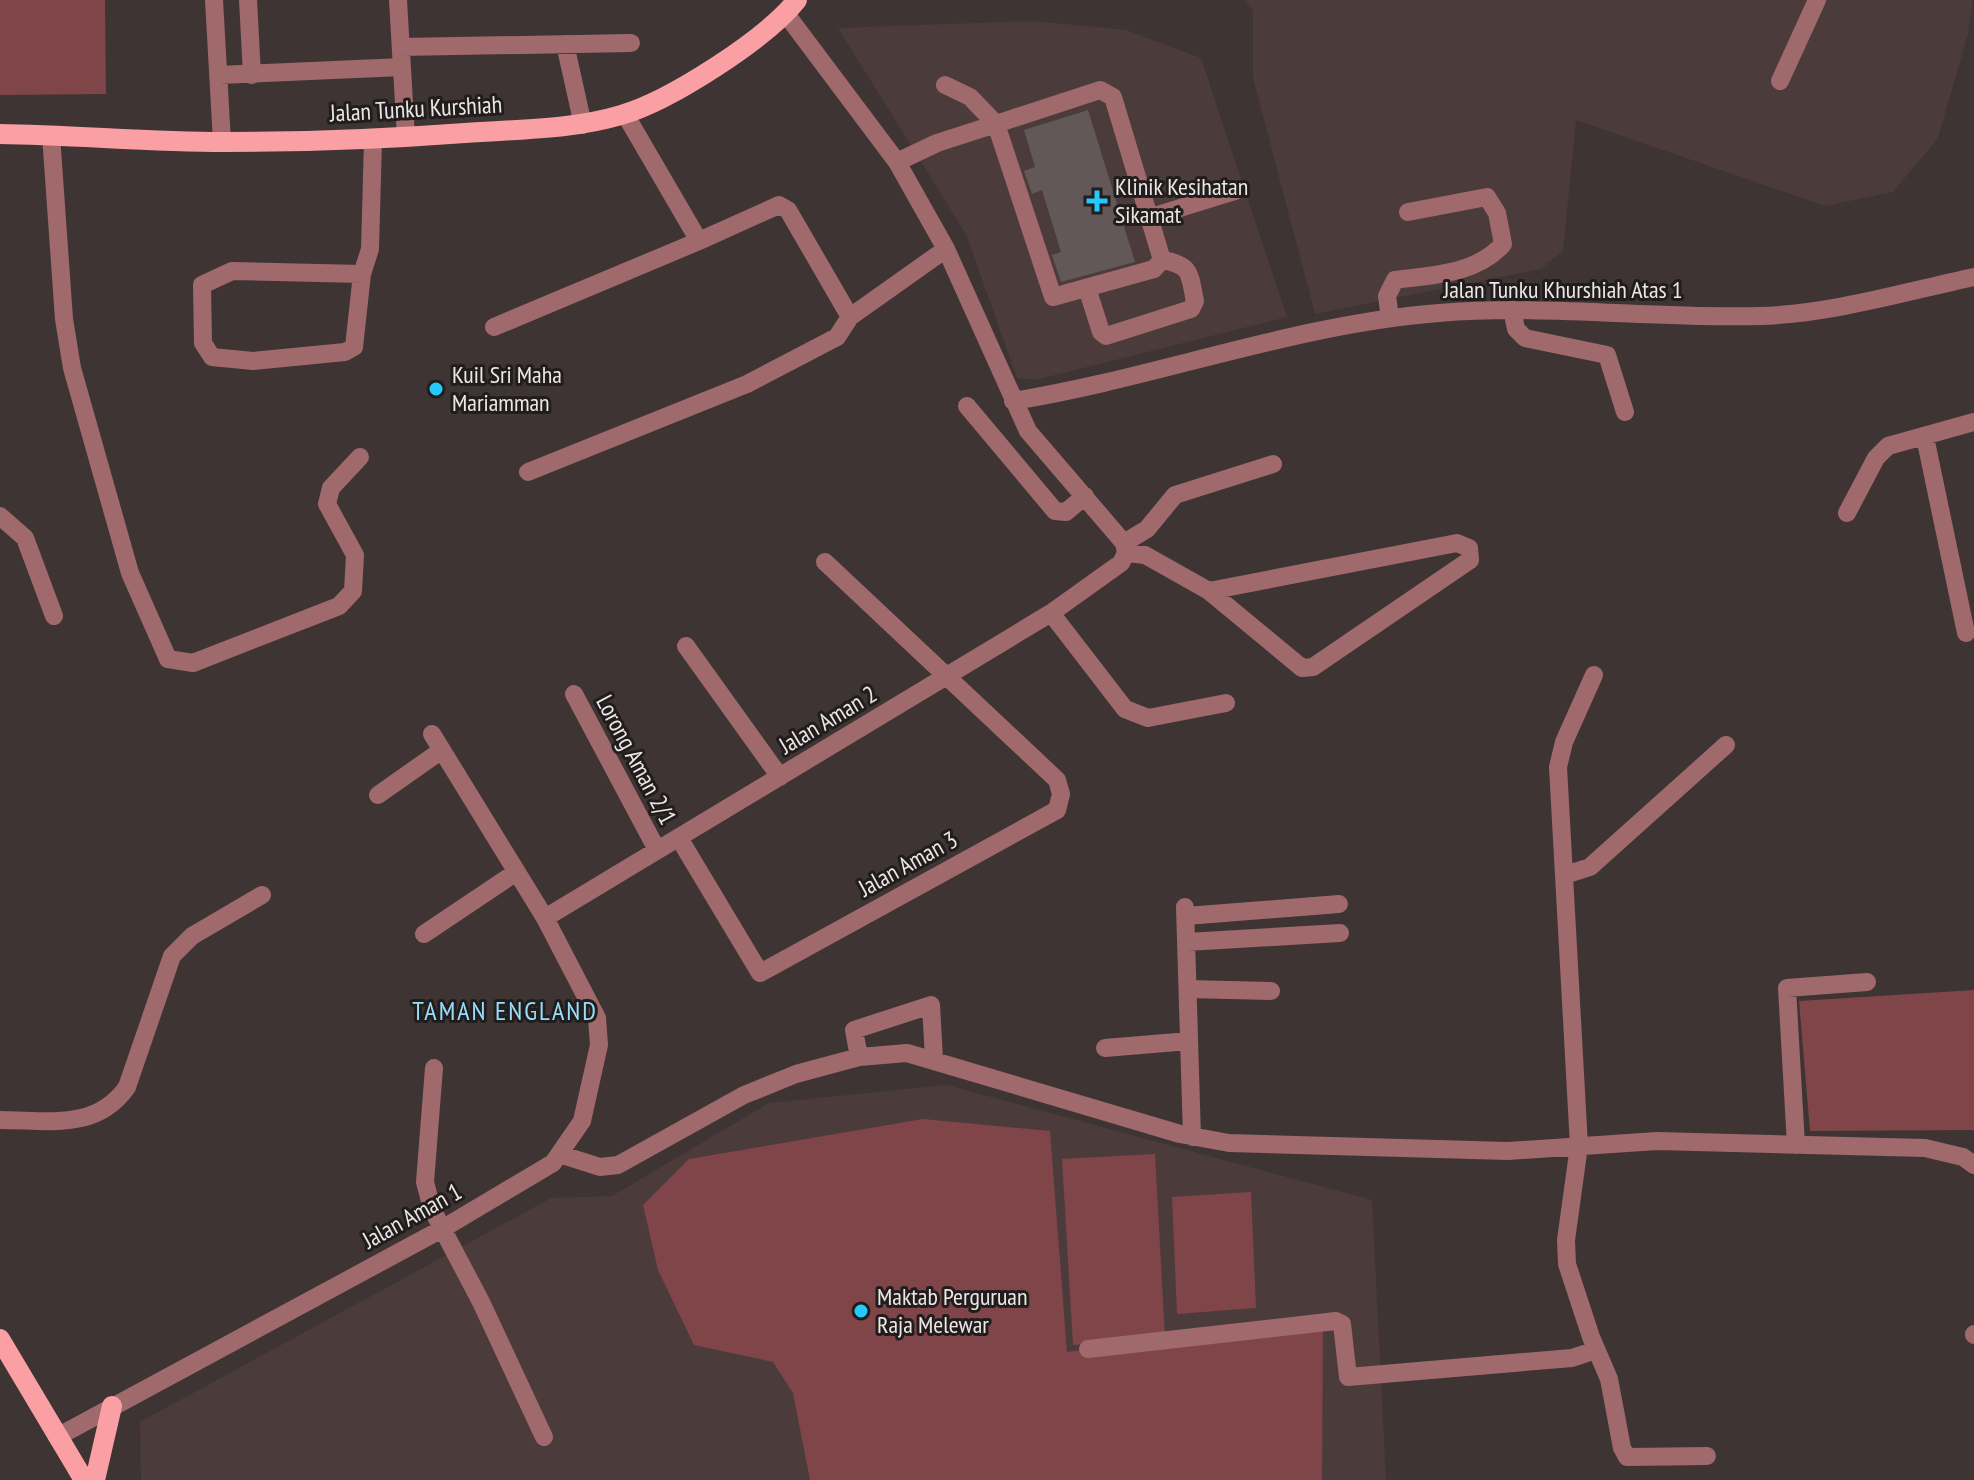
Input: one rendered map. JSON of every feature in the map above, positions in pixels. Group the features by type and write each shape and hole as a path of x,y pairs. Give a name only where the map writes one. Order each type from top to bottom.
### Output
{"main road":[{"name":"Jalan Tunku Kurshiah","path":"0,134 222,142 373,140 583,125 625,114 715,66 791,7"},
{"path":"0,1339 84,1480"},
{"path":"95,1480 112,1406"}],"street":[{"path":"214,0 222,142"},
{"path":"248,0 252,75"},
{"path":"398,0 406,137"},
{"path":"1780,81 1817,0"},
{"path":"791,7 897,162 946,249 1028,431 1125,548 1145,555 1209,591 1292,663 1302,668 1313,667 1470,560 1469,548 1457,543 1209,591"},
{"path":"401,47 631,43"},
{"path":"565,44 583,125"},
{"path":"219,75 402,67"},
{"path":"945,85 970,97 996,124 1053,297 1154,269 1162,260"},
{"path":"897,162 937,143 1100,90 1110,92 1162,260"},
{"path":"625,114 699,241"},
{"path":"51,135 64,319 72,368 130,573 168,659 193,663 339,606 353,591 355,555 327,504 331,488 360,457"},
{"path":"362,274 232,271 218,275 202,285 203,343 212,357 253,361 345,352 354,347 362,274 370,249 373,140"},
{"path":"1151,217 1235,191"},
{"path":"1390,318 1387,296 1395,280 1439,274 1488,261 1503,244 1497,213 1487,197 1408,212"},
{"path":"494,327 779,205 788,210 850,317"},
{"path":"528,472 747,384 837,337 850,317 946,249"},
{"path":"1087,288 1101,332 1106,336 1191,309 1195,301 1186,268 1182,263 1162,260"},
{"name":"Jalan Tunku Khurshiah Atas 1","path":"1013,401 1083,389 1390,318 1512,309 1761,316 1814,311 1974,277"},
{"path":"1512,309 1516,329 1525,338 1607,355 1625,412"},
{"path":"967,406 1055,511 1066,512 1085,496"},
{"path":"1847,513 1888,446 1974,422"},
{"path":"1925,437 1966,633"},
{"name":"Jalan Aman 2","path":"545,918 656,848 679,838 1051,613 1121,563 1125,548 1147,529 1175,495 1273,464"},
{"path":"0,516 25,538 54,616"},
{"path":"825,562 947,674"},
{"path":"1051,613 1125,709 1148,718 1226,703"},
{"path":"686,646 780,777"},
{"name":"Jalan Aman 3","path":"679,838 760,973 1057,810 1061,794 1057,780 947,674"},
{"path":"1594,675 1564,742 1558,767 1579,1146 1566,1240 1567,1264 1609,1379 1622,1448 1627,1457 1707,1456"},
{"name":"Lorong Aman 2/1","path":"574,694 656,848"},
{"name":"Jalan Aman 1","path":"57,1437 442,1229 553,1163 582,1121 599,1045 597,1018 545,918 437,742 378,795"},
{"path":"1565,875 1590,867 1726,745"},
{"path":"424,934 515,873"},
{"path":"0,1120 82,1119 100,1115 115,1105 127,1087 172,956 192,936 262,895"},
{"path":"1192,1137 1186,911 1339,904"},
{"path":"1187,942 1340,933"},
{"path":"1796,1145 1787,988 1867,982"},
{"path":"1188,989 1271,991"},
{"path":"859,1057 854,1030 931,1005 934,1059"},
{"path":"1105,1048 1189,1041"},
{"path":"559,1154 600,1167 618,1165 744,1095 796,1074 859,1057 907,1053 1192,1137 1229,1143 1508,1151 1657,1141 1925,1148 1963,1157 1974,1165"},
{"path":"434,1068 425,1182 432,1209 481,1302 544,1437"},
{"path":"1088,1349 1336,1321 1342,1324 1348,1377 1572,1358 1596,1350"}],"shaded area":[{"path":"0,0 105,0 106,94 0,95"},
{"path":"1244,0 1973,0 1968,34 1938,138 1893,192 1825,206 1576,120 1563,251 1541,269 1315,314 1253,78 1253,9"},
{"name":"Klinik Kesihatan Sikamat","path":"1034,21 1126,30 1201,58 1287,317 1035,380 1017,378 966,234 838,28"},
{"path":"1974,990 1974,1130 1810,1131 1799,1001"},
{"name":"Maktab Perguruan Raja Melewar","path":"947,1085 1372,1200 1386,1480 141,1480 140,1422 551,1198 612,1196 769,1103"},
{"path":"923,1119 1050,1131 1067,1352 1163,1339 1073,1345 1062,1159 1155,1154 1165,1338 1323,1316 1322,1480 810,1480 793,1393 773,1362 694,1345 658,1270 643,1205 689,1159"},
{"path":"1251,1192 1256,1308 1177,1314 1172,1197"}],"building":[{"path":"1088,110 1135,262 1061,282 1052,255 1061,252 1042,190 1032,194 1024,171 1035,167 1024,130"}],"place":[{"name":"Klinik Kesihatan Sikamat","path":"1097,201"},
{"name":"Kuil Sri Maha Mariamman","path":"436,389"},
{"name":"Maktab Perguruan Raja Melewar","path":"861,1311"}],"district":[{"name":"TAMAN ENGLAND","path":"505,1011"}]}
